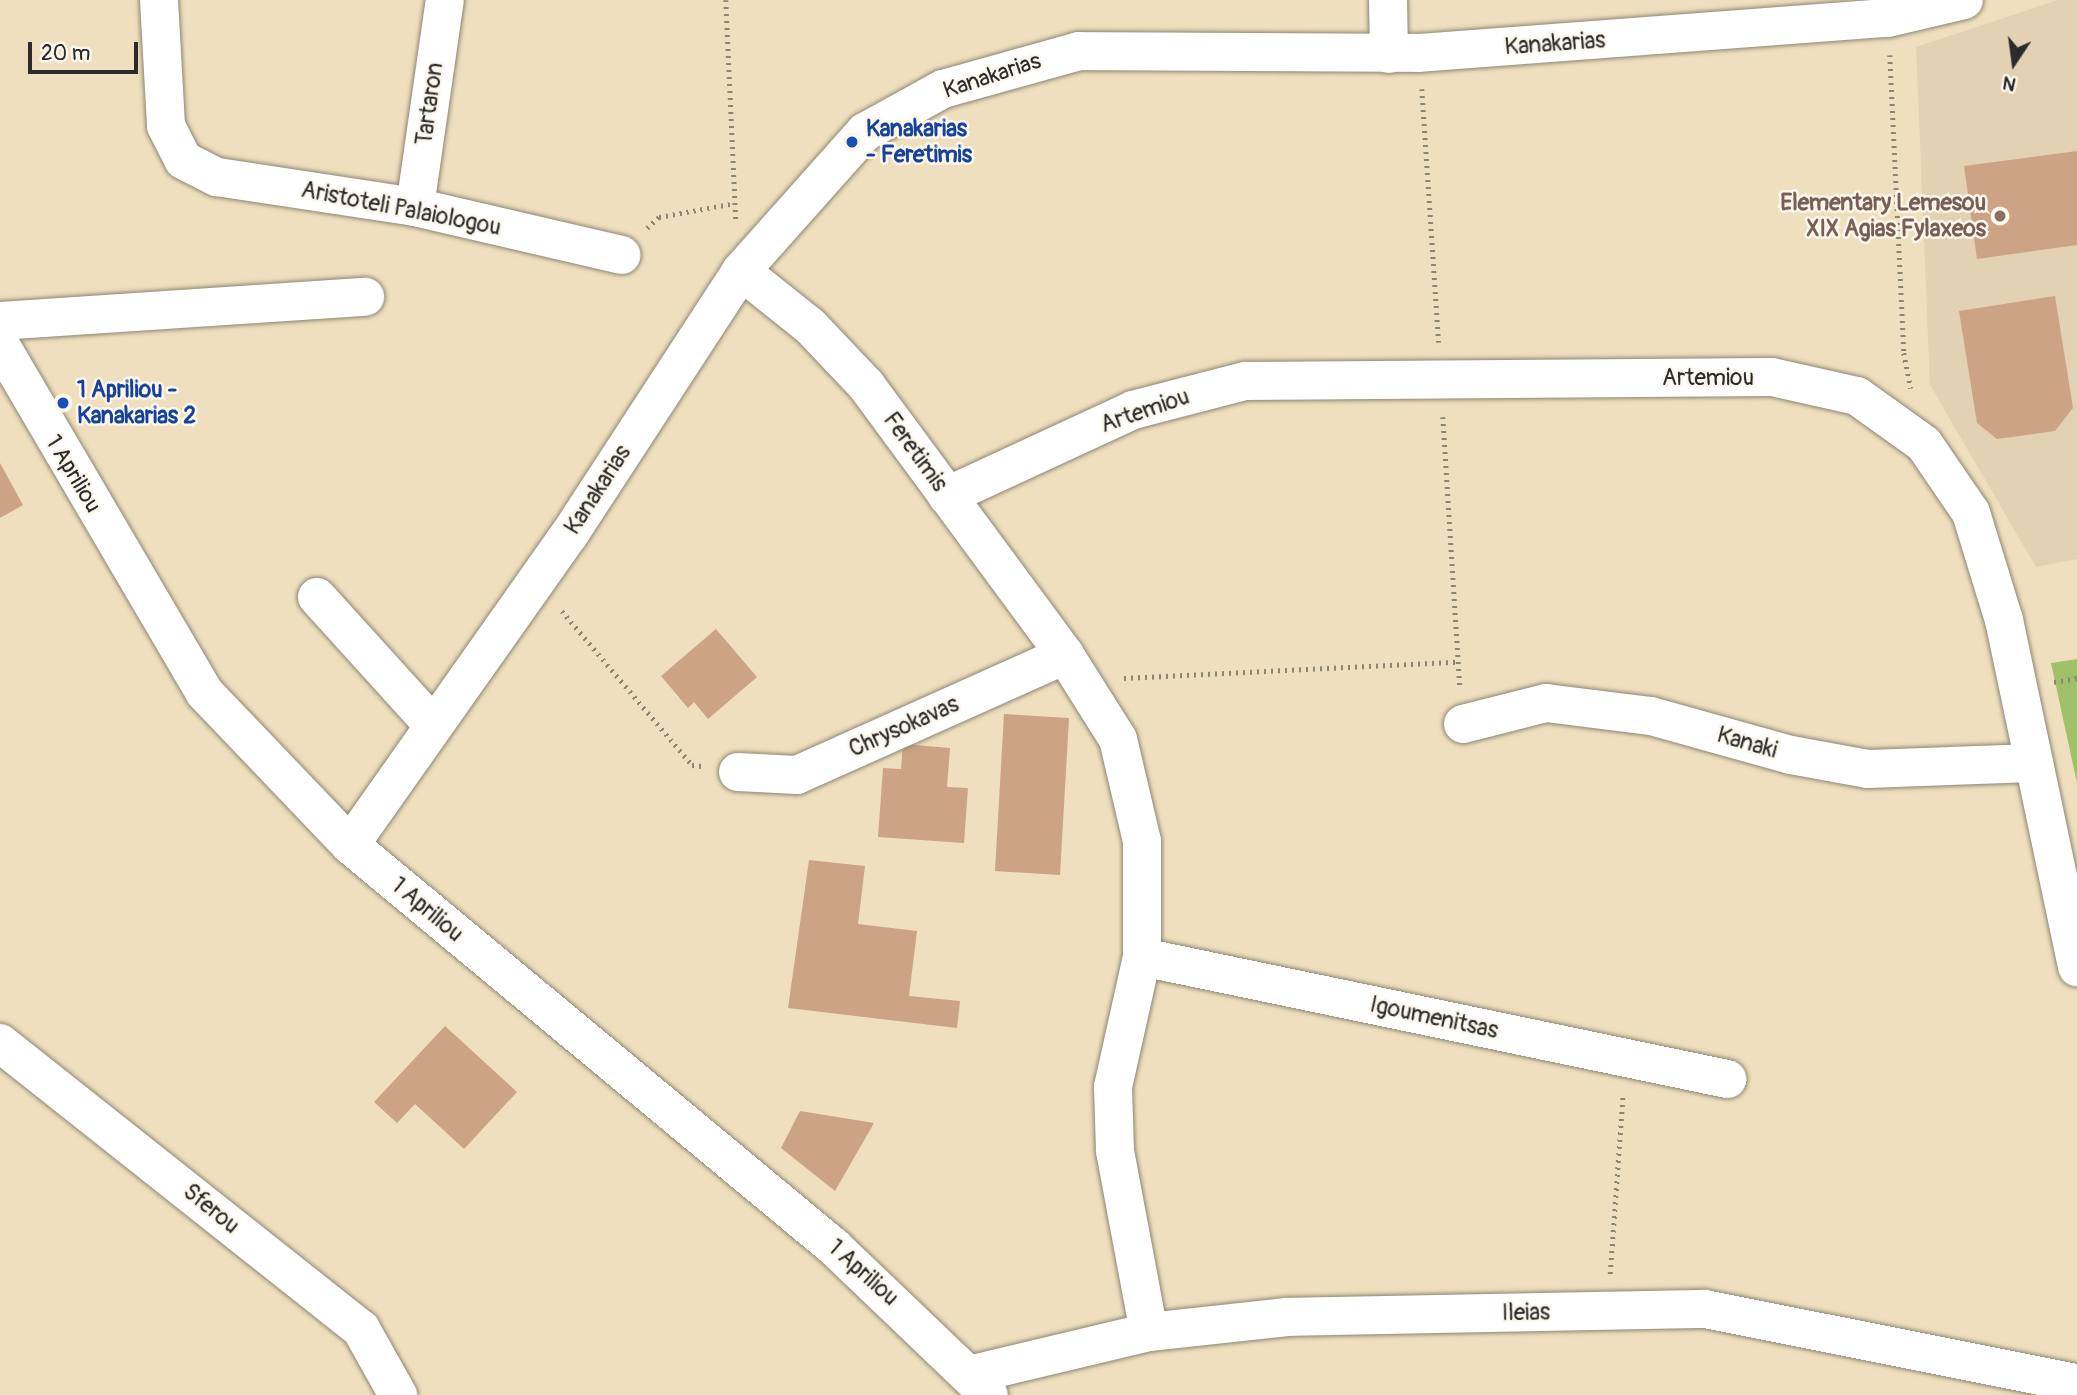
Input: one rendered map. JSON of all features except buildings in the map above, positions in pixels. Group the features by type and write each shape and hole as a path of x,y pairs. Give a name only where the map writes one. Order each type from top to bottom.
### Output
{"street":[{"name":"Aristoteli Palaiologou","path":"159,0 166,127 183,160 217,177 415,207 621,255"},
{"name":"Tartaron","path":"415,207 444,0"},
{"path":"1388,0 1389,54"},
{"name":"Kanakarias","path":"350,845 537,581 741,271 865,132 943,89 1014,65 1079,51 1389,54 1888,18 1964,0"},
{"name":"Feretimis","path":"741,271 810,326 866,385 1073,667 1118,738 1142,841 1142,957 1113,1087 1115,1151 1149,1332"},
{"path":"0,321 365,297"},
{"name":"1 Apriliou","path":"0,344 204,692 350,845 834,1247 981,1385"},
{"name":"Artemiou","path":"947,496 1133,410 1245,381 1772,377 1857,396 1924,444 1971,513 2004,620 2077,967"},
{"path":"317,597 434,726"},
{"name":"Chrysokavas","path":"738,772 797,775 1073,667"},
{"name":"Kanaki","path":"1463,724 1546,703 1651,716 1791,755 1867,769 2034,763"},
{"name":"Igoumenitsas","path":"1142,957 1727,1079"},
{"name":"Sferou","path":"0,1043 361,1329 398,1395"},
{"name":"Ileias","path":"981,1385 1149,1332 1287,1317 1705,1309 2077,1383"}],"path":[{"path":"726,0 735,203 741,271"},
{"path":"1888,18 1904,353 1924,444"},
{"path":"621,255 659,217 735,203"},
{"path":"537,581 692,765 738,772"},
{"path":"1073,667 1457,662"},
{"path":"1607,1311 1626,1058"}],"shaded area":[{"name":"Elementary Lemesou XIX Agias Fylaxeos","path":"2058,0 2077,0 2077,559 2036,567 1930,385 1916,47"}],"green space":[{"path":"2077,659 2077,783 2051,663"}],"place":[{"name":"Kanakarias - Feretimis","path":"852,142"},
{"name":"Elementary Lemesou XIX Agias Fylaxeos","path":"2000,216"},
{"name":"1 Apriliou - Kanakarias 2","path":"63,403"}]}
